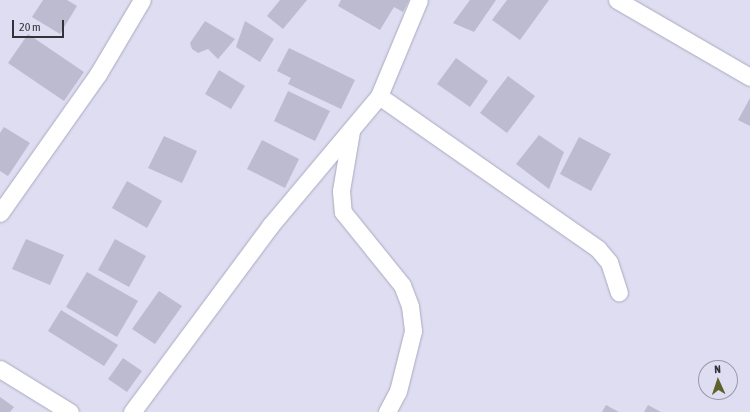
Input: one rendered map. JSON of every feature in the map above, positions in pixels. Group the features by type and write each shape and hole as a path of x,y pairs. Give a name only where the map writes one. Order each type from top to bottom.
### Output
{"street":[{"path":"0,214 98,74 142,0"},
{"path":"132,412 270,226 379,96 419,0"},
{"path":"617,0 750,77"},
{"path":"379,96 598,249 609,262 619,292"},
{"path":"351,131 341,191 343,212 402,285 410,306 413,331 398,392 387,412"},
{"path":"0,369 70,412"}],"building":[{"path":"43,0 67,0 77,6 60,34 32,17"},
{"path":"280,0 307,0 283,29 267,16"},
{"path":"341,0 409,0 403,12 394,7 380,30 338,6"},
{"path":"470,0 496,0 474,32 453,23"},
{"path":"507,0 549,0 520,40 492,20"},
{"path":"205,21 235,39 218,59 208,49 198,53 192,49 190,43"},
{"path":"245,21 274,39 260,62 236,47"},
{"path":"28,34 84,72 64,101 8,63"},
{"path":"289,48 355,80 341,109 288,84 291,78 277,71"},
{"path":"456,58 488,81 470,107 437,84"},
{"path":"219,70 245,86 231,109 205,94"},
{"path":"508,76 535,96 507,133 480,113"},
{"path":"288,91 330,111 315,141 274,121"},
{"path":"750,98 750,126 738,120"},
{"path":"4,127 30,143 8,176 0,171 0,133"},
{"path":"539,135 564,152 549,189 516,164"},
{"path":"164,136 197,151 182,183 148,168"},
{"path":"579,137 611,154 591,191 560,174"},
{"path":"262,140 299,159 285,188 247,169"},
{"path":"127,181 162,201 147,228 112,208"},
{"path":"26,239 64,255 50,285 12,269"},
{"path":"115,239 146,256 129,287 98,270"},
{"path":"87,272 138,301 117,337 66,307"},
{"path":"159,291 182,306 155,344 132,329"},
{"path":"61,310 118,345 104,366 48,331"},
{"path":"123,358 142,371 127,392 108,379"},
{"path":"0,397 14,407 10,412 0,412"},
{"path":"606,405 619,412 602,412"},
{"path":"648,405 661,412 644,412"}]}
